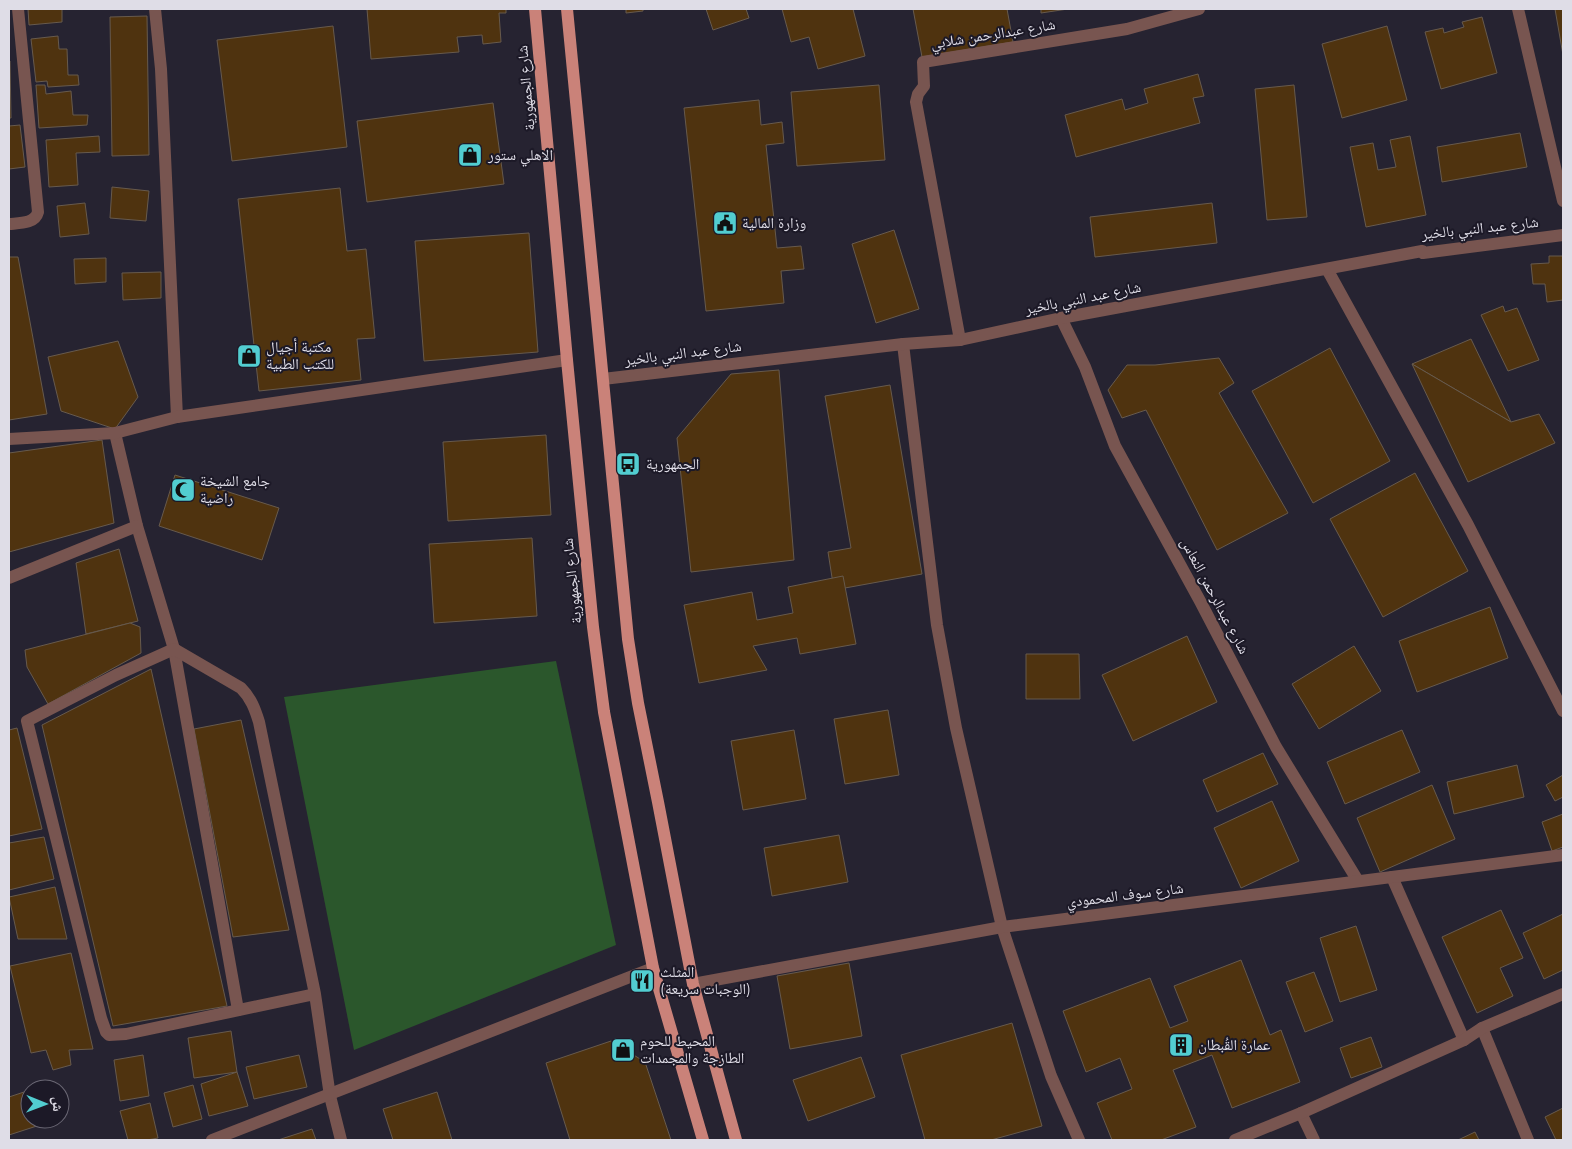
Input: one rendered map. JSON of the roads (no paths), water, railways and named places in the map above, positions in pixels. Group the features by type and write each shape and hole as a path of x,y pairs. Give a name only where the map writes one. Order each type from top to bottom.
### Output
{"main road":[{"name":"شارع الجمهورية","path":"536,9 567,360 593,627 604,712 653,968 703,1140"},
{"path":"567,9 628,639 638,703 693,984 736,1140"}],"street":[{"path":"9,224 30,221 37,216 38,212 18,9"},
{"path":"154,9 161,69 177,417"},
{"name":"شارع عبدالرحمن شلابي","path":"960,340 916,102 918,94 924,86 923,62 1127,28 1200,9"},
{"path":"1518,9 1563,201"},
{"name":"شارع عبد النبي بالخير","path":"603,379 903,344 960,340 1060,318 1422,251 1563,235"},
{"path":"1327,270 1468,524 1563,711"},
{"name":"شارع عبدالرحمن النعاس","path":"1060,318 1085,367 1115,446 1200,601 1276,747 1358,881"},
{"path":"903,344 937,625 956,728 1002,927 1051,1076 1079,1140"},
{"path":"9,439 115,433 177,417 567,360"},
{"path":"115,433 137,526 174,649 238,1010"},
{"path":"9,578 137,526"},
{"path":"174,649 240,688 248,696 259,722 315,994 330,1096 341,1140"},
{"path":"174,649 116,675 27,721 106,1032 109,1036 126,1034 315,994"},
{"name":"شارع سوف المحمودي","path":"693,984 1002,927 1563,855"},
{"path":"1392,877 1464,1040"},
{"path":"212,1140 330,1096 653,968"},
{"path":"1234,1140 1301,1113 1464,1040 1482,1028 1563,994"},
{"path":"1482,1028 1528,1140"},
{"path":"1301,1113 1314,1140"}],"place":[{"name":"الاهلي ستور","path":"470,155"},
{"name":"وزارة المالية","path":"725,223"},
{"name":"مكتبة أجيال للكتب الطبية","path":"249,356"},
{"name":"الجمهورية","path":"628,464"},
{"name":"جامع الشيخة راضية","path":"183,490"},
{"name":"المثلث (الوجبات سريعة)","path":"642,981"},
{"name":"عمارة القُبطان","path":"1181,1045"},
{"name":"المحيط للحوم الطازجة والمجمدات","path":"623,1050"}]}
